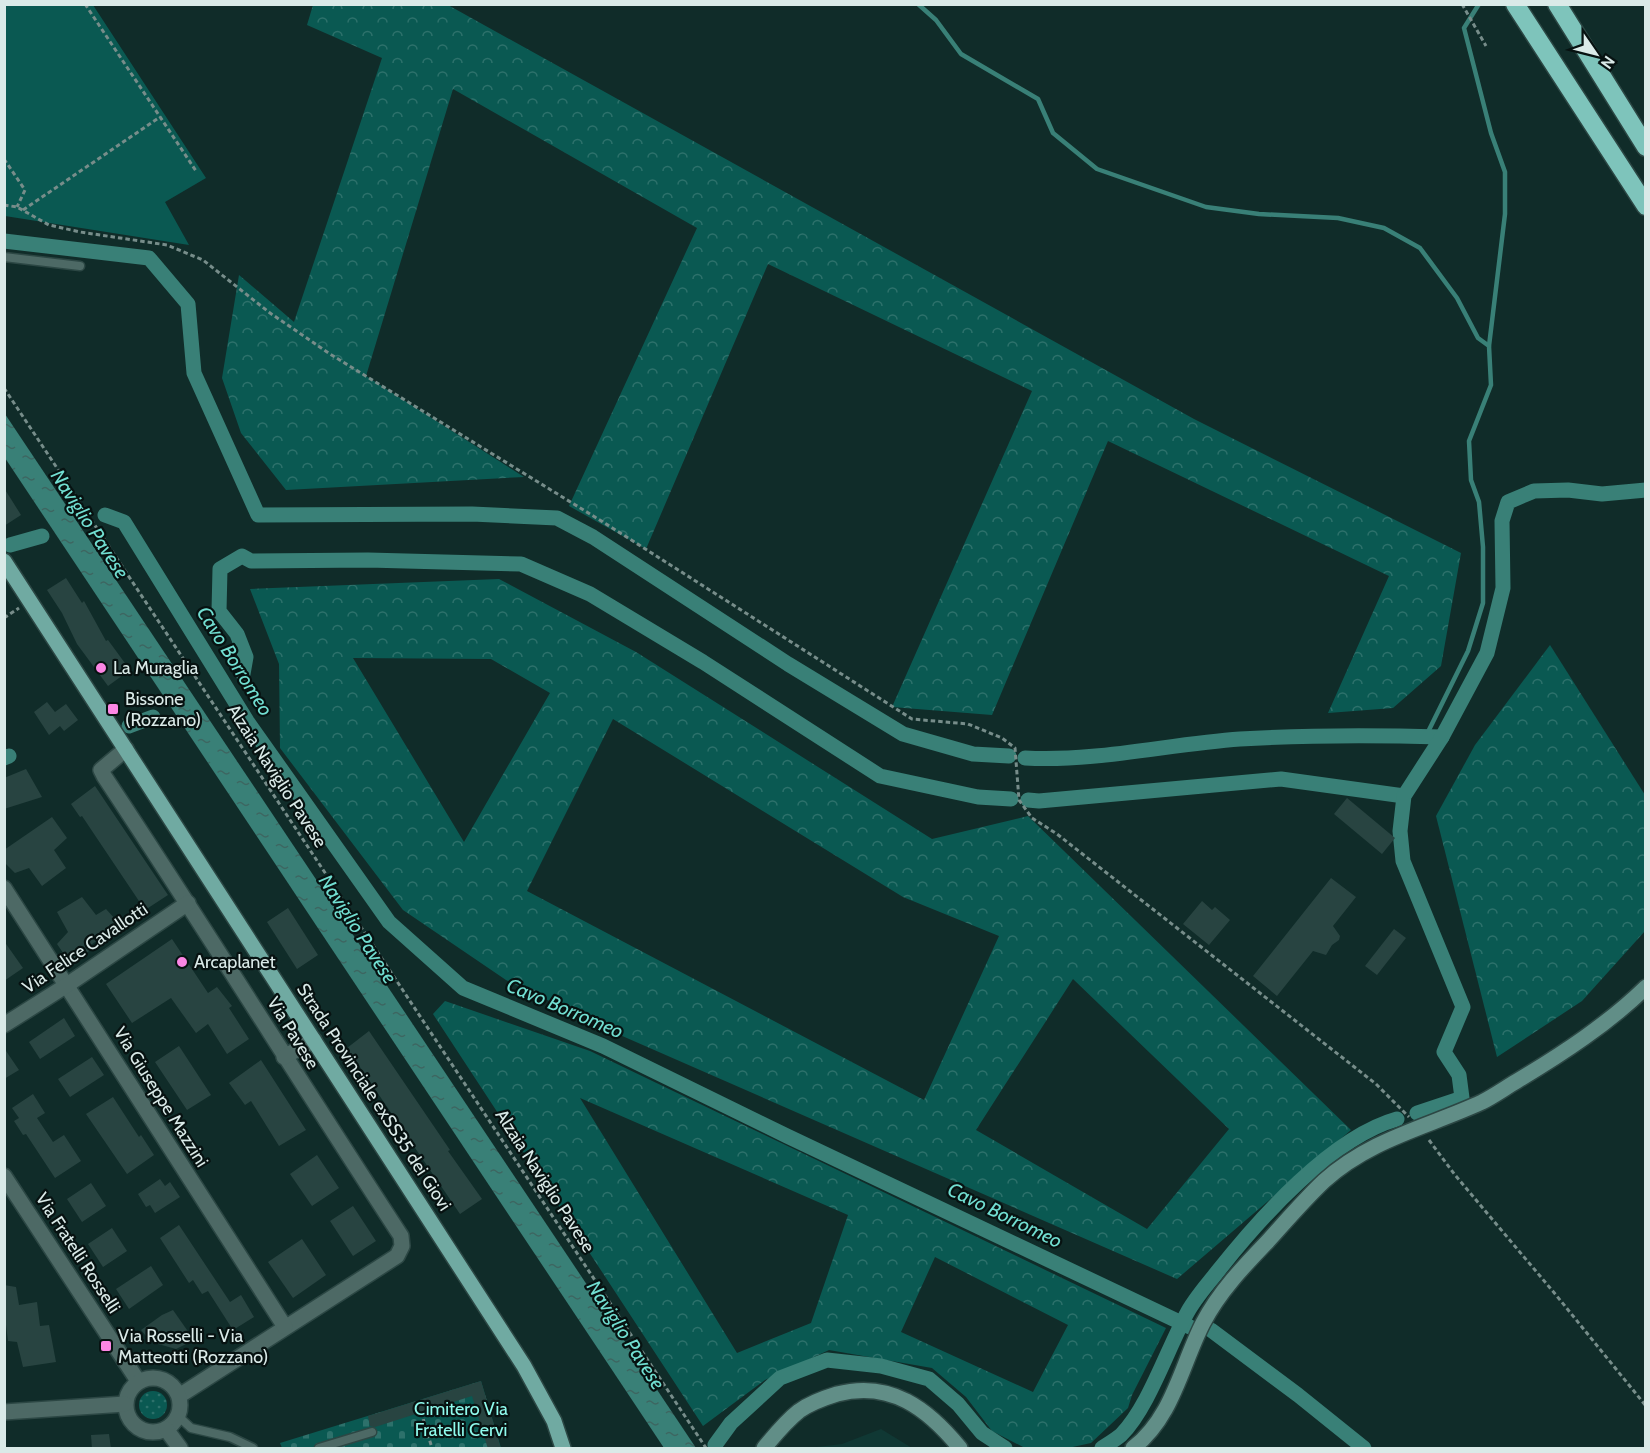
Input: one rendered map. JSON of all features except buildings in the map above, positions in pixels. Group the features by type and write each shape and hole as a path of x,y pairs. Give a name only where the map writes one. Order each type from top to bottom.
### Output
{"highway":[{"path":"1515,4 1646,206"},
{"path":"1557,4 1646,147"}],"main road":[{"name":"Strada Provinciale exSS35 dei Giovi","path":"4,561 524,1366 554,1421 563,1449"}],"street":[{"name":"Via Pavese","path":"126,750 101,770 401,1236 402,1246 398,1256 285,1328"},
{"name":"Via Giuseppe Mazzini","path":"4,888 285,1328"},
{"name":"Via Felice Cavallotti","path":"4,1025 188,903"},
{"path":"1133,1449 1153,1429 1171,1401 1203,1323 1230,1281 1326,1180 1367,1150 1419,1126 1483,1101 1540,1067 1585,1036 1634,999 1646,987"},
{"path":"284,1057 314,1040"},
{"name":"Via Fratelli Rosselli","path":"4,1176 138,1381"},
{"path":"179,1396 285,1328"},
{"path":"159,1378 168,1381 179,1396 181,1406 178,1416 166,1429 157,1432 141,1430 128,1416 125,1404 132,1387 138,1381 159,1378"},
{"path":"764,1449 782,1426 801,1410 824,1398 855,1390 886,1394 911,1403 932,1418 960,1449"},
{"path":"4,1412 125,1404"},
{"path":"166,1429 180,1449"}],"lane":[{"path":"4,257 80,266"},
{"path":"178,1416 191,1428 230,1437 253,1449"},
{"path":"319,1449 372,1432"}],"path":[{"path":"85,4 196,171"},
{"path":"1462,4 1486,46"},
{"path":"23,210 160,117"},
{"path":"4,159 25,190 17,207"},
{"path":"4,205 17,207 49,225 167,245 203,260 270,313 330,354 603,522 912,719 968,723 1016,747 1019,800 1032,818 1058,834 1376,1083 1419,1126 1455,1175 1646,1406"},
{"name":"Alzaia Naviglio Pavese","path":"4,388 706,1449"},
{"path":"421,1412 432,1449"}],"shaded area":[{"path":"881,1429 912,1448 808,1448 842,1444"}],"green space":[{"path":"4,5 93,5 206,178 165,202 189,245 5,216"},
{"path":"313,5 448,5 1194,419 1461,553 1441,666 1393,708 1328,713 1389,576 1108,441 992,715 892,707 1032,391 768,264 646,549 569,506 697,228 453,89 366,376 524,477 286,490 241,433 222,378 239,275 294,322 382,58 307,25"},
{"path":"499,579 636,652 932,839 1028,816 1351,1130 1177,1279 620,1035 506,980 403,910 280,748 279,664 250,589","holes":["353,658 491,659 550,693 464,842","613,719 903,897 999,936 924,1100 527,891","1073,979 1229,1129 1147,1229 976,1130"]},
{"path":"1550,645 1645,795 1645,931 1582,1001 1497,1057 1436,816 1475,745"},
{"path":"445,1001 590,1051 1166,1328 1132,1395 1128,1408 1091,1443 1068,1448 1025,1448 992,1431 966,1397 932,1368 829,1350 765,1380 703,1426 433,1014","holes":["580,1098 848,1215 811,1323 737,1353","935,1257 1068,1325 1033,1392 901,1332"]},
{"name":"Cimitero Via Fratelli Cervi","path":"481,1381 501,1448 282,1448 280,1443"},
{"path":"153,1391 163,1395 167,1405 163,1415 153,1419 143,1415 139,1405 143,1395"}],"water":[{"path":"5,414 696,1448 664,1448 5,458"}],"waterway":[{"path":"918,4 936,20 961,54 1038,99 1053,133 1097,169 1206,207 1259,214 1338,218 1384,228 1420,248 1457,298 1478,338 1489,346 1491,385 1469,441 1471,480 1479,502 1483,547 1483,603 1468,651 1426,736"},
{"path":"1479,4 1464,28 1491,133 1505,172 1505,214 1489,346"},
{"path":"4,241 149,258 188,304 194,373 258,515 472,514 557,518 593,537 788,664 903,734 973,754 1009,756"},
{"path":"1417,1113 1462,1098 1459,1075 1444,1052 1463,1007 1403,861 1400,831 1404,796 1442,737 1487,653 1503,588 1502,521 1508,502 1534,491 1568,490 1602,494 1646,490"},
{"name":"Cavo Borromeo","path":"105,515 124,522 247,721 389,922 463,988 603,1046 1190,1327"},
{"name":"Cavo Borromeo","path":"10,545 42,536"},
{"path":"243,674 246,657 237,634 219,611 220,569 242,556 251,561 368,560 521,564 590,594 703,662 880,776 978,797 1011,799"},
{"path":"129,726 153,717"},
{"path":"1025,758 1079,757 1240,739 1341,736 1442,737"},
{"path":"4,758 9,756"},
{"path":"1028,800 1039,801 1281,779 1404,796"},
{"path":"1102,1448 1121,1435 1131,1424 1193,1303 1254,1228 1298,1182 1323,1161 1347,1143 1372,1129 1397,1119"},
{"name":"Cavo Borromeo","path":"1211,1330 1364,1448"},
{"path":"715,1445 731,1423 780,1378 827,1360 881,1366 929,1379 958,1404 982,1433 1005,1448"}],"place":[{"name":"La Muraglia","path":"101,668"},
{"name":"Bissone (Rozzano)","path":"113,709"},
{"name":"Arcaplanet","path":"182,962"},
{"name":"Via Rosselli - Via Matteotti (Rozzano)","path":"106,1346"}],"water label":[{"name":"Naviglio Pavese","path":"90,524"},
{"name":"Naviglio Pavese","path":"358,929"},
{"name":"Naviglio Pavese","path":"626,1335"}]}
